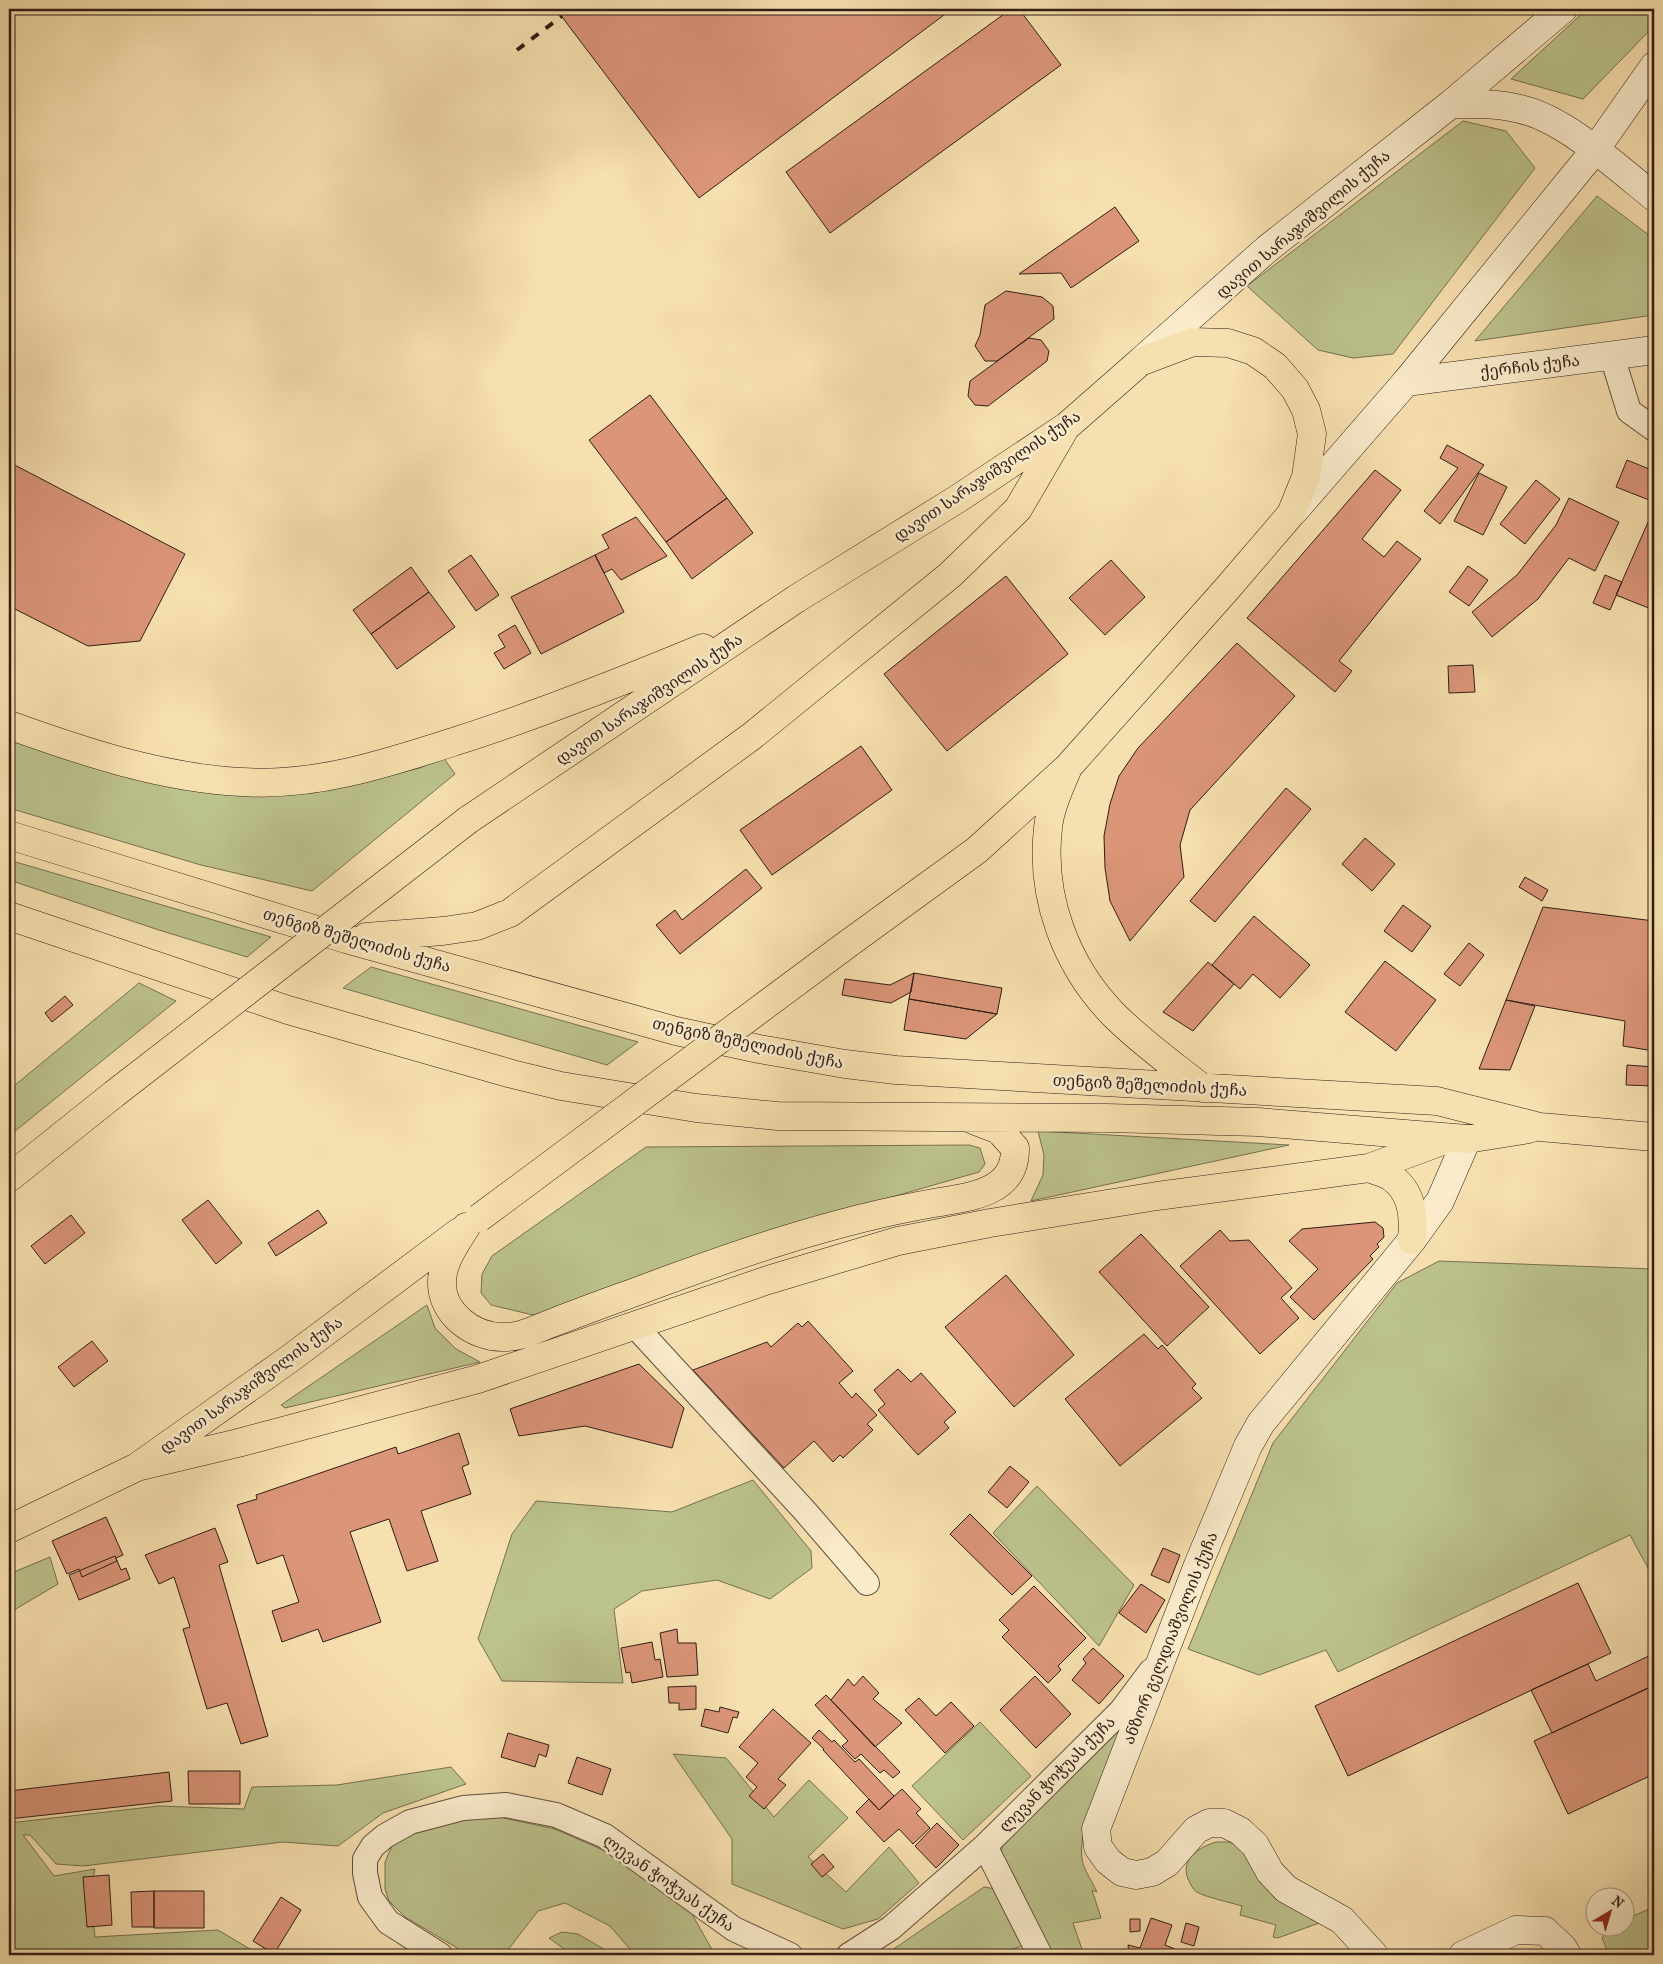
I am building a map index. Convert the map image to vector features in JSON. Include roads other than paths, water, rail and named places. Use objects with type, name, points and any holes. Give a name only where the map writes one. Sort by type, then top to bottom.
[{"type":"main road","name":"დავით სარაჯიშვილის ქუჩა","points":[[9,1178],[114,1094],[468,820],[796,599],[973,489],[1067,426],[1267,249],[1450,104],[1563,9]]},
{"type":"main road","points":[[1202,1088],[1114,1015],[1098,997],[1076,965],[1064,939],[1054,912],[1048,886],[1047,849],[1048,826],[1068,767],[1225,591],[1406,382],[1595,150],[1654,66]]},
{"type":"main road","points":[[1450,104],[1490,104],[1521,109],[1556,124],[1595,150],[1654,197]]},
{"type":"main road","points":[[1140,362],[1193,342],[1228,343],[1253,351],[1276,366],[1295,389],[1306,410],[1312,434],[1306,478],[1291,514]]},
{"type":"main road","name":"ქერჩის ქუჩა","points":[[1406,382],[1654,350]]},
{"type":"main road","points":[[346,939],[443,931],[476,926],[510,913],[752,736],[950,574],[1018,509],[1067,426]]},
{"type":"main road","points":[[9,725],[72,748],[171,774],[243,782],[304,780],[362,769],[490,730],[601,690],[760,624]]},
{"type":"main road","name":"დავით სარაჯიშვილის ქუჩა","points":[[9,1529],[137,1467],[288,1360],[849,943],[978,850],[1068,767]]},
{"type":"main road","name":"თენგიზ შეშელიძის ქუჩა","points":[[9,835],[346,939],[539,991],[676,1031],[759,1049],[896,1070],[1437,1101],[1540,1127],[1654,1137]]},
{"type":"main road","name":"თენგიზ შეშელიძის ქუჩა","points":[[9,916],[288,1010],[512,1074],[561,1086],[696,1108],[776,1116],[1258,1122],[1459,1139],[1540,1127]]},
{"type":"main road","points":[[472,1222],[451,1251],[443,1274],[442,1282],[449,1309],[460,1321],[474,1331],[490,1337],[520,1336],[631,1293],[764,1247],[860,1219],[978,1195],[1003,1181],[1015,1160],[1015,1148],[998,1130],[965,1117]]},
{"type":"main road","points":[[137,1467],[238,1443],[478,1379],[768,1280],[898,1241],[990,1223],[1157,1196],[1370,1168],[1459,1139]]},
{"type":"main road","name":"ანზორ გელდიაშვილის ქუჩა","points":[[1374,1955],[1342,1920],[1286,1890],[1270,1872],[1255,1845],[1240,1831],[1224,1823],[1209,1822],[1196,1830],[1167,1863],[1152,1872],[1136,1875],[1122,1872],[1108,1861],[1098,1847],[1096,1829],[1161,1658],[1248,1446],[1261,1423],[1412,1240],[1440,1201],[1459,1139]]},
{"type":"main road","points":[[1370,1168],[1390,1176],[1403,1188],[1410,1203],[1414,1220],[1412,1240]]},
{"type":"main road","points":[[1463,1955],[1516,1930],[1545,1931],[1563,1948],[1567,1955]]},
{"type":"street","points":[[1612,356],[1629,411],[1654,429]]},
{"type":"street","points":[[635,1326],[804,1510],[867,1583]]},
{"type":"street","name":"ლევან ჭოჭუას ქუჩა","points":[[849,1955],[891,1928],[986,1846],[1121,1711],[1161,1658]]},
{"type":"street","name":"ლევან ჭოჭუას ქუჩა","points":[[440,1955],[388,1922],[370,1897],[364,1873],[365,1859],[373,1846],[385,1836],[410,1822],[464,1808],[506,1805],[556,1815],[605,1836],[734,1929],[790,1955]]},
{"type":"street","points":[[986,1846],[1040,1955]]},
{"type":"railway","points":[[517,50],[562,16]]}]
